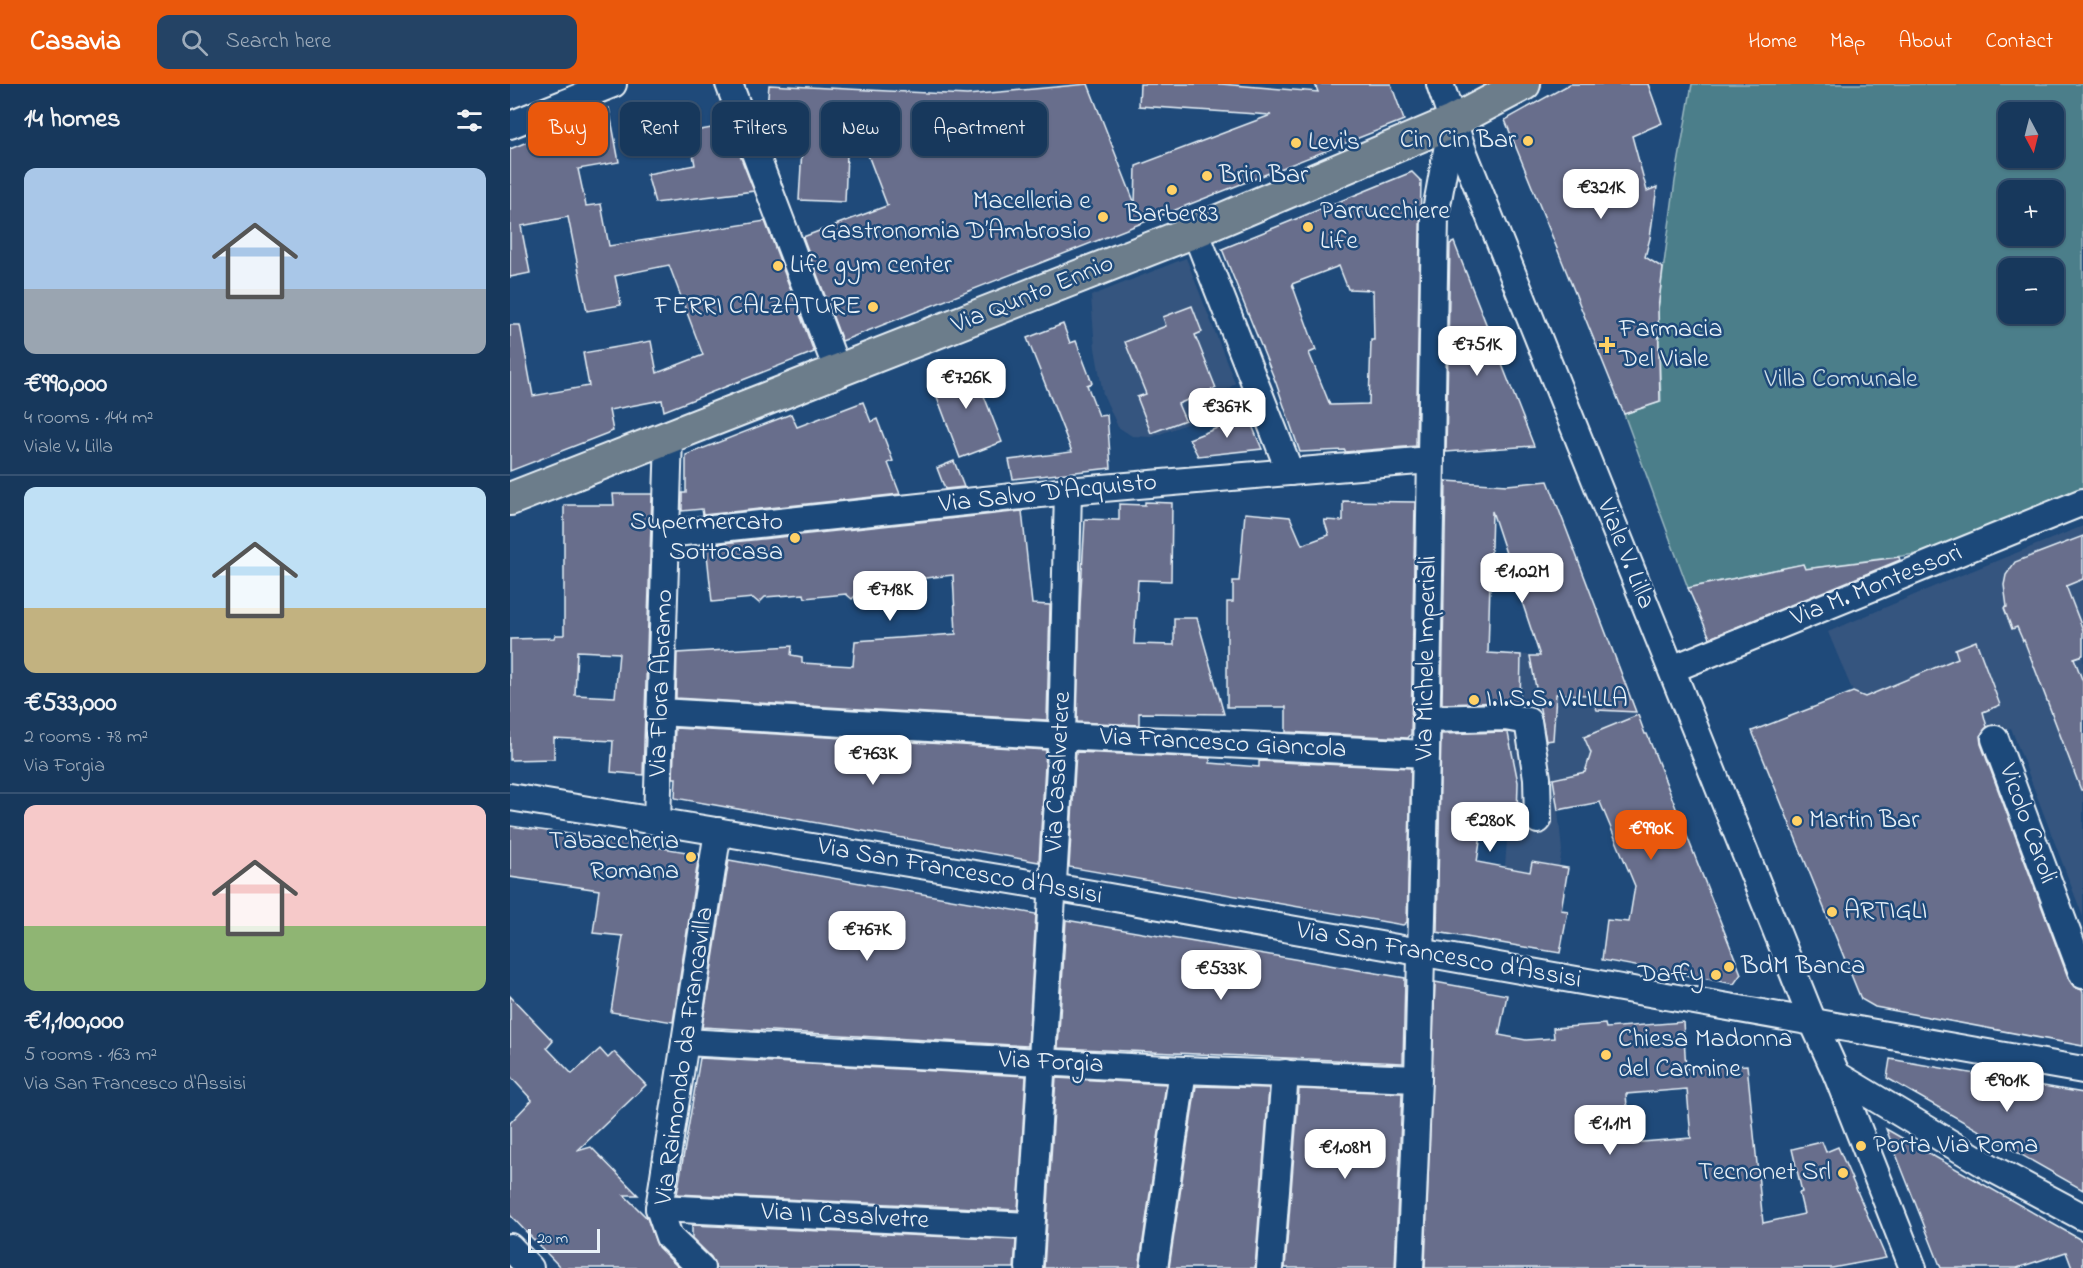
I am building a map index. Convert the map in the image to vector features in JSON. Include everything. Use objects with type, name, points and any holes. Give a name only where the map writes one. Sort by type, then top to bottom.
[{"type":"main road","name":"Via Qunto Ennio","points":[[510,499],[1195,231],[1452,122],[1524,84]]},
{"type":"street","points":[[510,125],[613,84]]},
{"type":"street","points":[[729,84],[838,372]]},
{"type":"street","name":"Viale V. Lilla","points":[[1440,84],[1452,122],[1913,1268]]},
{"type":"street","name":"Via Michele Imperiali","points":[[1410,1268],[1418,1079],[1426,754],[1435,216],[1452,122]]},
{"type":"street","points":[[1195,231],[1290,472]]},
{"type":"street","name":"Via Flora Abramo","points":[[657,821],[669,438]]},
{"type":"street","name":"Via Salvo D'Acquisto","points":[[666,534],[1068,491],[1430,460]]},
{"type":"street","name":"Via Casalvetere","points":[[1029,1268],[1062,736],[1068,491]]},
{"type":"street","name":"Via M. Montessori","points":[[1672,669],[2083,502]]},
{"type":"street","name":"Via Francesco Giancola","points":[[660,712],[1062,736],[1426,754]]},
{"type":"street","points":[[1426,719],[1505,717],[1528,721],[1537,778],[1538,820]]},
{"type":"street","name":"Vicolo Caroli","points":[[1995,740],[2083,975]]},
{"type":"street","name":"Via San Francesco d'Assisi","points":[[510,797],[1053,886],[2083,1070]]},
{"type":"street","name":"Via Raimondo da Francavilla","points":[[701,1268],[669,1237],[659,1208],[718,831]]},
{"type":"street","name":"Via Forgia","points":[[685,1042],[1183,1070],[1418,1079]]},
{"type":"street","points":[[1154,1268],[1183,1070]]},
{"type":"street","points":[[1270,1268],[1285,1073]]},
{"type":"street","points":[[1837,1075],[1993,1169],[2083,1217]]},
{"type":"street","name":"Via II Casalvetre","points":[[659,1208],[1031,1226]]},
{"type":"street","points":[[510,1247],[530,1268]]},
{"type":"shaded area","points":[[1186,258],[1235,383],[1189,423],[1152,437],[1132,436],[1118,427],[1103,394],[1095,348],[1091,296]]},
{"type":"shaded area","points":[[2083,526],[2083,917],[2011,728],[1895,773],[1868,701],[1862,695],[1853,692],[1828,632]]},
{"type":"shaded area","points":[[1442,651],[1617,659],[1645,734],[1653,748],[1607,757],[1613,800],[1558,810],[1562,851],[1559,867],[1533,862],[1530,872],[1505,867],[1513,758],[1504,709],[1441,708]]},
{"type":"green space","name":"Villa Comunale","points":[[1692,84],[2083,84],[2083,490],[1931,552],[1805,569],[1803,564],[1688,588],[1624,414],[1661,402],[1658,309],[1675,181]]},
{"type":"building","points":[[1088,84],[1135,204],[1136,166],[1271,115],[1139,106],[1140,84],[1221,84],[1318,92],[1315,84],[1391,84],[1404,120],[842,341],[803,237],[889,205],[887,205],[868,156],[900,156],[900,102],[821,102],[821,156],[847,156],[845,202],[799,200],[802,156],[809,156],[809,102],[767,102],[769,85],[967,95]]},
{"type":"building","points":[[1570,84],[1648,84],[1662,123],[1632,136],[1647,191],[1657,187],[1645,257],[1663,268],[1658,309],[1660,402],[1624,414],[1505,120]]},
{"type":"building","points":[[608,108],[619,162],[578,169],[586,206],[601,204],[609,246],[765,221],[814,352],[664,411],[662,400],[609,410],[613,431],[510,471],[510,325],[520,325],[533,396],[589,386],[583,353],[651,341],[657,373],[703,355],[669,265],[615,276],[621,305],[587,311],[568,217],[521,226],[530,273],[510,277],[510,149],[528,142],[528,156],[608,156]]},
{"type":"building","points":[[712,128],[712,156],[740,156],[754,191],[655,203],[647,174],[695,165],[693,156],[700,156],[700,130]]},
{"type":"building","points":[[1412,172],[1421,181],[1416,446],[1345,452],[1345,450],[1300,452],[1276,383],[1222,249]],"holes":[[[1339,266],[1348,289],[1373,290],[1374,340],[1371,340],[1369,404],[1330,405],[1309,353],[1316,350],[1292,284]]]},
{"type":"building","points":[[1454,242],[1534,446],[1446,452],[1450,244]]},
{"type":"building","points":[[1192,306],[1202,332],[1195,335],[1216,388],[1178,404],[1185,420],[1151,433],[1137,397],[1146,394],[1125,342],[1166,326],[1163,317]]},
{"type":"building","points":[[1063,324],[1070,343],[1076,341],[1092,383],[1087,385],[1099,416],[1107,415],[1111,468],[1013,479],[1009,460],[1072,452],[1027,338]]},
{"type":"building","points":[[970,360],[1002,442],[960,458],[937,397],[942,395],[935,374]]},
{"type":"building","points":[[863,402],[871,422],[877,419],[893,461],[888,463],[900,494],[703,515],[702,509],[682,511],[682,493],[686,493],[686,455],[791,414],[797,427]]},
{"type":"building","points":[[1248,416],[1262,449],[1198,456],[1189,439]]},
{"type":"building","points":[[954,461],[964,487],[945,489],[937,468]]},
{"type":"building","points":[[1446,481],[1507,485],[1548,481],[1636,712],[1597,710],[1591,695],[1556,694],[1553,740],[1546,741],[1530,656],[1540,656],[1492,511],[1488,653],[1521,655],[1520,704],[1505,702],[1442,704]]},
{"type":"building","points":[[613,494],[652,494],[643,775],[611,772],[613,741],[554,738],[554,759],[510,760],[510,639],[554,638],[555,635],[564,635],[564,505],[614,505]],"holes":[[[577,651],[619,653],[615,697],[575,695]]]},
{"type":"building","points":[[1343,501],[1415,502],[1411,734],[1408,738],[1286,732],[1286,707],[1227,707],[1227,602],[1233,602],[1233,581],[1239,581],[1245,513],[1290,517],[1302,545],[1329,535],[1324,520],[1343,521]]},
{"type":"building","points":[[1145,502],[1172,503],[1171,581],[1138,580],[1134,644],[1174,645],[1174,618],[1197,618],[1224,714],[1139,713],[1139,725],[1077,722],[1085,519],[1119,520],[1119,504],[1145,505]]},
{"type":"building","points":[[1022,511],[1032,604],[1050,605],[1047,720],[676,698],[677,653],[792,646],[791,655],[802,657],[802,663],[853,666],[855,641],[956,634],[953,575],[897,581],[898,588],[857,594],[852,599],[846,594],[805,598],[804,594],[765,597],[759,603],[753,598],[712,602],[706,545]]},
{"type":"building","points":[[2083,536],[2083,579],[2066,586],[2083,630],[2083,655],[2074,658],[2083,682],[2083,790],[2081,790],[2024,640],[2017,627],[2012,629],[2004,608],[2007,607],[2004,585],[2006,575],[2015,562]]},
{"type":"building","points":[[1899,557],[1900,560],[1710,638],[1688,588],[1803,564],[1805,569]]},
{"type":"building","points":[[1976,641],[2000,705],[1983,712],[1987,727],[1980,736],[1981,744],[2069,980],[2074,987],[2082,990],[2083,1046],[1875,1007],[1861,999],[1752,731],[1853,692],[1865,697],[1958,658],[1955,649]]},
{"type":"building","points":[[1638,715],[1741,974],[1734,984],[1602,960],[1607,920],[1629,922],[1635,886],[1600,802],[1558,810],[1553,779],[1585,772],[1591,753],[1584,737]]},
{"type":"building","points":[[675,728],[1046,750],[1039,862],[675,798],[676,778],[673,778]]},
{"type":"building","points":[[1508,733],[1518,782],[1517,817],[1484,815],[1477,862],[1530,872],[1532,862],[1568,868],[1561,910],[1568,911],[1560,953],[1437,932],[1441,734]]},
{"type":"building","points":[[1076,752],[1210,758],[1210,763],[1259,767],[1259,761],[1411,768],[1407,922],[1403,925],[1069,867]]},
{"type":"building","points":[[510,826],[699,854],[673,1022],[611,1012],[623,936],[593,933],[599,890],[510,877]]},
{"type":"building","points":[[729,860],[1036,914],[1028,1046],[702,1027]]},
{"type":"building","points":[[1066,920],[1405,978],[1403,1063],[1058,1048]]},
{"type":"building","points":[[1435,982],[1507,995],[1499,1035],[1526,1040],[1554,1038],[1553,1028],[1605,1024],[1606,1028],[1683,1022],[1686,1069],[1747,1065],[1763,1223],[1804,1214],[1799,1193],[1802,1192],[1792,1149],[1822,1142],[1826,1152],[1838,1147],[1886,1258],[1832,1268],[1425,1268]],"holes":[[[1687,1089],[1691,1138],[1630,1143],[1626,1094]]]},
{"type":"building","points":[[510,996],[553,1041],[547,1048],[572,1074],[600,1049],[608,1058],[614,1052],[646,1085],[577,1151],[591,1147],[638,1195],[624,1195],[647,1218],[658,1247],[679,1268],[561,1268],[510,1215],[510,1123],[532,1100],[510,1076]]},
{"type":"building","points":[[700,1058],[1026,1076],[1018,1210],[677,1194]]},
{"type":"building","points":[[1890,1059],[2083,1093],[2083,1190],[1887,1078]]},
{"type":"building","points":[[1056,1078],[1166,1084],[1139,1268],[1044,1268]]},
{"type":"building","points":[[1196,1086],[1269,1088],[1255,1268],[1169,1268]]},
{"type":"building","points":[[1299,1089],[1402,1093],[1395,1268],[1285,1268]]},
{"type":"building","points":[[1886,1129],[2083,1241],[2083,1268],[2072,1268],[2066,1252],[2017,1268],[1941,1268]]},
{"type":"building","points":[[692,1225],[1016,1240],[1014,1268],[716,1268],[711,1257],[692,1238]]},
{"type":"place","name":"Cin Cin Bar","points":[[1528,141]]},
{"type":"place","name":"Levi's","points":[[1296,143]]},
{"type":"place","name":"Brin Bar","points":[[1207,176]]},
{"type":"place","name":"Barber83","points":[[1172,190]]},
{"type":"place","name":"Macelleria e Gastronomia D’Ambrosio","points":[[1103,217]]},
{"type":"place","name":"Parrucchiere Life","points":[[1308,227]]},
{"type":"place","name":"Life gym center","points":[[778,266]]},
{"type":"place","name":"FERRI CALZATURE","points":[[873,307]]},
{"type":"place","name":"Farmacia Del Viale","points":[[1607,345]]},
{"type":"place","name":"Supermercato Sottocasa","points":[[795,538]]},
{"type":"place","name":"I.I.S.S. V.LILLA","points":[[1474,700]]},
{"type":"place","name":"Martin Bar","points":[[1797,821]]},
{"type":"place","name":"Tabaccheria Romana","points":[[691,857]]},
{"type":"place","name":"ARTIGLI","points":[[1832,912]]},
{"type":"place","name":"BdM Banca","points":[[1729,967]]},
{"type":"place","name":"Daffy","points":[[1716,975]]},
{"type":"place","name":"Chiesa Madonna del Carmine","points":[[1606,1055]]},
{"type":"place","name":"Porta Via Roma","points":[[1861,1146]]},
{"type":"place","name":"Tecnonet Srl","points":[[1843,1173]]}]
